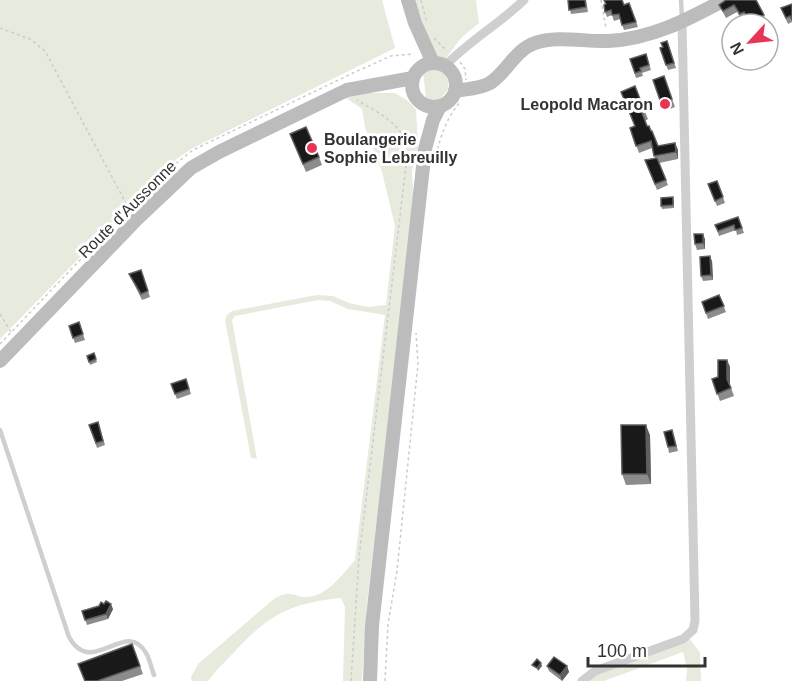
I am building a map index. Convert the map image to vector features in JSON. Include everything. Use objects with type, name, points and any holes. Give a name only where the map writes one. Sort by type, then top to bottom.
[{"type":"main road","points":[[408,0],[421,24],[451,66],[472,81],[499,75]]},
{"type":"main road","points":[[370,681],[372,626],[425,149],[433,120],[440,106],[452,98],[483,86],[535,43],[548,40],[608,41],[649,34],[682,22],[724,0]]},
{"type":"main road","points":[[421,24],[416,74],[412,89],[418,99],[425,149]]},
{"type":"main road","points":[[416,74],[451,66]]},
{"type":"main road","points":[[451,66],[459,95]]},
{"type":"main road","name":"Route d'Aussonne","points":[[0,361],[16,337],[133,214],[192,168],[219,152],[347,90],[416,74]]},
{"type":"main road","name":"Route d'Aussonne","points":[[367,85],[418,99]]},
{"type":"main road","points":[[418,99],[430,106],[440,106]]},
{"type":"street","points":[[451,66],[474,38],[514,5],[524,0]]},
{"type":"street","points":[[582,681],[595,671],[673,644],[688,636],[693,630],[695,606],[682,22]]},
{"type":"lane","points":[[681,0],[682,22]]},
{"type":"lane","points":[[0,430],[69,637],[74,645],[90,654],[128,640],[138,643],[146,653],[154,675]]},
{"type":"path","points":[[421,0],[421,24]]},
{"type":"path","points":[[601,0],[608,41]]},
{"type":"path","points":[[0,28],[30,39],[45,51],[133,214],[16,337],[0,344]]},
{"type":"path","points":[[431,34],[451,66]]},
{"type":"path","points":[[353,73],[391,56],[414,54]]},
{"type":"path","points":[[347,90],[350,95],[400,130],[406,144],[406,166],[359,558],[351,681]]},
{"type":"path","points":[[434,163],[445,124],[459,95]]},
{"type":"path","points":[[0,314],[16,337]]},
{"type":"path","points":[[385,681],[387,624],[397,571],[418,364],[416,327]]},
{"type":"shaded area","points":[[0,0],[382,0],[395,48],[191,149],[160,171],[126,210],[0,339]]},
{"type":"shaded area","points":[[415,0],[476,0],[479,23],[461,38],[446,58],[440,59],[434,54],[426,40]]},
{"type":"shaded area","points":[[435,68],[444,73],[448,89],[441,98],[434,101],[426,99],[423,71]]},
{"type":"shaded area","points":[[361,93],[395,93],[408,101],[416,110],[418,148],[412,171],[414,204],[367,603],[362,681],[343,681],[345,607],[341,598],[308,603],[282,612],[248,638],[208,681],[192,681],[191,677],[198,664],[275,598],[285,594],[307,597],[321,593],[328,589],[355,560],[385,315],[348,309],[330,301],[318,300],[235,316],[232,320],[257,459],[251,458],[225,320],[232,311],[317,295],[333,296],[349,303],[368,307],[386,305],[395,226],[382,172],[365,127],[362,109],[343,96]]},
{"type":"shaded area","points":[[690,639],[700,653],[701,681],[686,681],[687,668],[683,652],[604,681],[585,681],[593,675]]},
{"type":"building","points":[[568,0],[585,0],[586,7],[569,10]]},
{"type":"building","points":[[604,0],[622,0],[624,5],[629,3],[636,22],[622,25],[619,14],[612,15],[611,10],[605,12]]},
{"type":"building","points":[[726,0],[756,0],[762,12],[739,12],[734,5],[723,11],[719,5]]},
{"type":"building","points":[[792,4],[792,20],[790,16],[786,18],[781,8]]},
{"type":"building","points":[[667,41],[674,63],[666,65],[660,48],[663,47],[661,43]]},
{"type":"building","points":[[646,54],[649,65],[640,68],[641,71],[635,73],[630,59]]},
{"type":"building","points":[[664,76],[672,99],[661,103],[653,80]]},
{"type":"building","points":[[635,86],[645,112],[642,113],[658,146],[675,143],[676,152],[654,156],[651,141],[636,146],[630,128],[635,126],[621,92]]},
{"type":"building","points":[[306,127],[319,157],[303,164],[290,134]]},
{"type":"building","points":[[657,158],[666,180],[655,184],[645,160]]},
{"type":"building","points":[[717,181],[723,197],[715,201],[708,184]]},
{"type":"building","points":[[673,197],[673,205],[661,206],[661,198]]},
{"type":"building","points":[[738,217],[742,228],[735,230],[734,225],[718,231],[715,225]]},
{"type":"building","points":[[694,234],[703,234],[703,243],[695,244]]},
{"type":"building","points":[[710,256],[711,275],[701,276],[700,257]]},
{"type":"building","points":[[141,270],[148,291],[141,294],[129,274]]},
{"type":"building","points":[[719,295],[724,306],[706,313],[702,302]]},
{"type":"building","points":[[79,322],[83,334],[73,338],[69,326]]},
{"type":"building","points":[[94,353],[96,359],[89,362],[87,356]]},
{"type":"building","points":[[718,360],[727,360],[727,379],[731,388],[717,394],[712,379],[718,377]]},
{"type":"building","points":[[186,379],[189,389],[175,394],[171,384]]},
{"type":"building","points":[[98,422],[103,441],[96,443],[89,425]]},
{"type":"building","points":[[621,425],[646,425],[647,474],[622,474]]},
{"type":"building","points":[[672,430],[676,446],[668,447],[664,432]]},
{"type":"building","points":[[106,601],[111,604],[106,614],[85,620],[82,611],[99,606],[101,602],[104,604]]},
{"type":"building","points":[[132,644],[140,666],[97,681],[85,681],[78,664]]},
{"type":"building","points":[[554,657],[567,666],[560,675],[547,666]]},
{"type":"building","points":[[537,659],[541,663],[537,668],[532,665]]},
{"type":"place","name":"Leopold Macaron","points":[[665,104]]},
{"type":"place","name":"Boulangerie Sophie Lebreuilly","points":[[312,148]]}]
